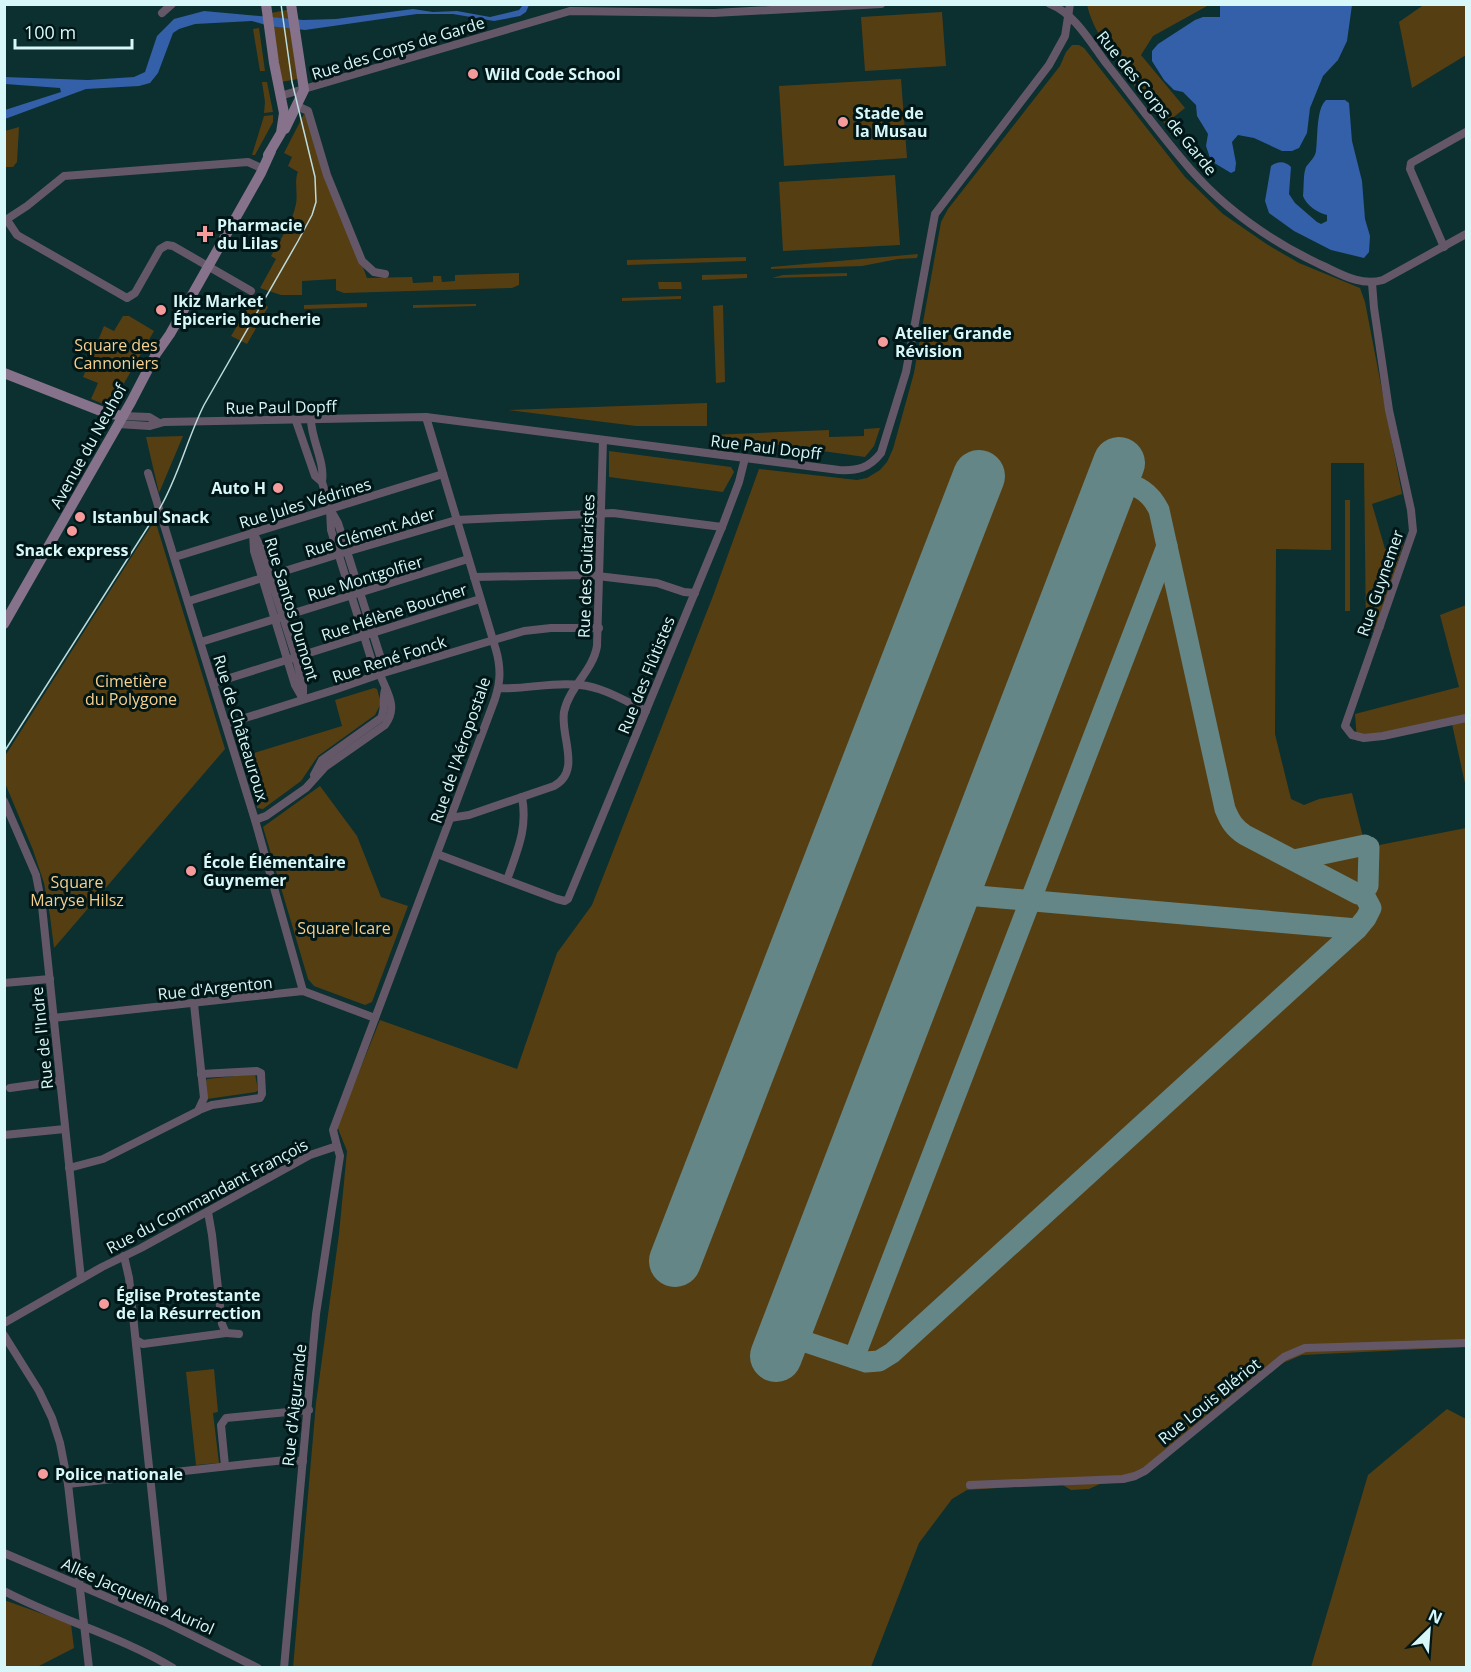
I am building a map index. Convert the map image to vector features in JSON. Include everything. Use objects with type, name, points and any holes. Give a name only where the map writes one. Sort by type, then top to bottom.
[{"type":"street","points":[[162,13],[172,4]]},
{"type":"street","name":"Avenue du Neuhof","points":[[252,190],[280,133],[284,113],[266,4]]},
{"type":"street","points":[[291,4],[304,90]]},
{"type":"street","name":"Rue des Corps de Garde","points":[[280,96],[570,11],[714,13],[881,4]]},
{"type":"street","name":"Rue des Corps de Garde","points":[[1050,4],[1060,9],[1086,37],[1191,171],[1228,206],[1274,240],[1342,275],[1372,283]]},
{"type":"street","name":"Rue Paul Dopff","points":[[121,420],[150,426],[159,423],[426,417],[855,471],[874,462],[881,453],[906,372],[935,214],[1050,65],[1065,36],[1070,4]]},
{"type":"street","name":"Avenue du Neuhof","points":[[280,133],[285,128],[304,90]]},
{"type":"street","points":[[297,106],[308,111],[327,175],[362,261],[374,272],[385,274]]},
{"type":"street","points":[[1444,247],[1410,169],[1411,163],[1467,132]]},
{"type":"street","name":"Avenue du Neuhof","points":[[4,624],[121,420],[156,354],[171,334],[268,161],[271,151]]},
{"type":"street","points":[[251,291],[174,246],[167,245],[160,249],[135,293],[127,298],[17,235],[6,220],[64,176],[248,162],[261,168]]},
{"type":"street","points":[[1372,283],[1383,280],[1467,234]]},
{"type":"street","name":"Rue Guynemer","points":[[1372,283],[1383,376],[1411,510],[1413,531],[1345,723],[1346,730],[1358,738],[1383,736],[1467,718]]},
{"type":"street","points":[[4,373],[121,420]]},
{"type":"street","points":[[4,380],[121,420]]},
{"type":"street","name":"Rue de l'Aéropostale","points":[[375,1018],[499,688],[500,668],[493,641],[426,417]]},
{"type":"street","points":[[296,421],[315,476],[322,482]]},
{"type":"street","points":[[255,820],[266,816],[306,788],[322,760],[381,718],[384,709],[385,690],[380,674],[382,662],[368,635],[343,553],[338,523],[330,508],[322,482],[323,473],[310,421]]},
{"type":"street","name":"Rue des Guitaristes","points":[[450,818],[468,815],[554,786],[561,782],[567,774],[569,761],[564,717],[567,703],[576,684],[595,657],[599,628],[603,440]]},
{"type":"street","name":"Rue des Flûtistes","points":[[507,880],[557,899],[567,900],[573,891],[722,527],[739,482],[745,458]]},
{"type":"street","name":"Rue de Châteauroux","points":[[148,473],[255,820],[303,991]]},
{"type":"street","name":"Rue Jules Védrines","points":[[175,557],[443,474]]},
{"type":"street","name":"Rue Clément Ader","points":[[189,601],[456,520],[601,513],[638,515],[722,527]]},
{"type":"street","name":"Rue Santos Dumont","points":[[253,532],[255,551],[267,577],[292,659],[295,685],[303,699]]},
{"type":"street","name":"Rue Montgolfier","points":[[201,642],[468,559]]},
{"type":"street","points":[[474,577],[600,576],[657,583],[684,592],[695,593]]},
{"type":"street","name":"Rue Hélène Boucher","points":[[214,683],[480,598]]},
{"type":"street","name":"Rue René Fonck","points":[[226,724],[380,674],[530,630],[599,628]]},
{"type":"street","points":[[499,688],[576,684],[594,688],[646,711]]},
{"type":"street","points":[[437,854],[507,880],[524,828],[522,797]]},
{"type":"street","name":"Rue de l'Indre","points":[[4,801],[36,875],[43,909],[81,1279]]},
{"type":"street","points":[[4,983],[50,979]]},
{"type":"street","name":"Rue d'Argenton","points":[[53,1018],[303,991],[375,1018]]},
{"type":"street","points":[[194,1004],[204,1098],[198,1111]]},
{"type":"street","points":[[338,1146],[333,1130],[375,1018]]},
{"type":"street","points":[[69,1168],[103,1159],[212,1105],[260,1098],[262,1094],[261,1073],[258,1071],[201,1074]]},
{"type":"street","points":[[10,1088],[60,1081]]},
{"type":"street","points":[[4,1135],[65,1129]]},
{"type":"street","name":"Rue du Commandant François","points":[[4,1323],[310,1155],[338,1146]]},
{"type":"street","name":"Rue d'Aigurande","points":[[284,1668],[316,1314],[340,1156],[338,1146]]},
{"type":"street","points":[[208,1212],[222,1324],[226,1334]]},
{"type":"street","points":[[124,1256],[129,1278],[163,1599]]},
{"type":"street","points":[[136,1340],[143,1344],[239,1334]]},
{"type":"street","points":[[4,1335],[39,1391],[52,1418],[60,1443],[68,1484],[89,1668]]},
{"type":"street","name":"Rue Louis Blériot","points":[[970,1485],[1123,1479],[1135,1476],[1284,1357],[1305,1348],[1467,1343]]},
{"type":"street","points":[[225,1466],[221,1425],[226,1418],[309,1410]]},
{"type":"street","points":[[68,1484],[286,1460],[303,1461]]},
{"type":"street","name":"Allée Jacqueline Auriol","points":[[4,1553],[219,1647],[258,1668]]},
{"type":"street","points":[[4,1591],[40,1609],[135,1647],[172,1667]]},
{"type":"green space","points":[[1425,4],[1466,5],[1466,55],[1412,88],[1399,22]]},
{"type":"green space","points":[[1087,5],[1209,5],[1153,36],[1141,55],[1185,108],[1165,124],[1109,51],[1099,35]]},
{"type":"green space","points":[[287,10],[298,79],[281,82],[271,13]]},
{"type":"green space","points":[[942,12],[946,66],[865,71],[861,17]]},
{"type":"green space","points":[[259,28],[265,71],[260,71],[253,29]]},
{"type":"green space","points":[[1072,45],[1084,48],[1185,177],[1223,214],[1299,263],[1360,288],[1365,302],[1402,494],[1372,504],[1385,549],[1404,542],[1386,601],[1384,629],[1366,632],[1364,463],[1331,463],[1331,550],[1276,549],[1275,734],[1291,799],[1304,805],[1319,799],[1352,793],[1365,845],[1369,847],[1466,828],[1466,1347],[1302,1355],[1283,1363],[1136,1480],[1100,1484],[1089,1489],[1071,1490],[1061,1484],[967,1490],[952,1499],[919,1543],[871,1667],[293,1668],[316,1403],[339,1234],[347,1151],[337,1126],[380,1020],[517,1069],[557,953],[592,905],[713,596],[759,469],[857,480],[867,478],[880,470],[887,462],[893,449],[914,373],[941,222],[948,209],[1060,66]]},
{"type":"green space","name":"Stade de la Musau","points":[[901,79],[907,158],[784,166],[779,86]]},
{"type":"green space","points":[[262,82],[267,82],[273,112],[264,113]]},
{"type":"green space","points":[[304,114],[367,278],[412,277],[413,283],[433,282],[433,276],[441,276],[442,282],[455,281],[455,275],[519,273],[519,285],[512,288],[344,293],[336,290],[336,279],[302,281],[302,295],[281,295],[260,288],[276,259],[271,256],[289,225],[296,204],[298,172],[288,166],[292,157],[284,153]]},
{"type":"green space","points":[[273,115],[273,122],[255,155],[252,155],[264,116]]},
{"type":"green space","points":[[19,127],[17,162],[13,167],[5,167],[5,131]]},
{"type":"green space","points":[[895,175],[900,245],[783,251],[779,182]]},
{"type":"green space","points":[[918,254],[917,258],[862,266],[771,269],[771,267]]},
{"type":"green space","points":[[746,257],[746,261],[627,265],[627,260]]},
{"type":"green space","points":[[847,273],[847,276],[772,278],[783,275]]},
{"type":"green space","points":[[747,274],[747,278],[702,280],[702,275]]},
{"type":"green space","points":[[658,282],[681,282],[682,289],[659,289]]},
{"type":"green space","points":[[681,296],[681,299],[622,301],[622,298]]},
{"type":"green space","points":[[253,299],[268,307],[247,344],[231,336]]},
{"type":"green space","points":[[367,303],[367,307],[304,309],[304,305]]},
{"type":"green space","points":[[476,304],[476,306],[413,308],[413,305]]},
{"type":"green space","points":[[723,305],[725,382],[716,383],[713,306]]},
{"type":"green space","name":"Square des Cannoniers","points":[[123,316],[129,316],[154,331],[119,392],[106,405],[91,399],[98,383],[83,377],[104,326],[114,331]]},
{"type":"green space","points":[[707,403],[707,426],[636,426],[507,410]]},
{"type":"green space","points":[[880,428],[874,446],[865,457],[710,435],[829,430],[829,437],[864,436],[864,429]]},
{"type":"green space","points":[[183,436],[159,493],[146,437]]},
{"type":"green space","points":[[609,451],[731,467],[734,472],[723,492],[609,477]]},
{"type":"green space","points":[[1345,500],[1350,500],[1350,611],[1345,611]]},
{"type":"green space","name":"Cimetière du Polygone","points":[[155,520],[225,749],[54,948],[44,883],[5,783],[5,756]]},
{"type":"green space","points":[[1466,605],[1466,788],[1452,724],[1419,732],[1357,741],[1355,714],[1459,687],[1440,615]]},
{"type":"green space","points":[[377,689],[381,703],[375,715],[318,756],[301,781],[263,809],[257,808],[254,788],[241,757],[342,726],[335,700]]},
{"type":"green space","name":"Square Icare","points":[[320,786],[357,836],[381,897],[408,906],[372,1002],[365,1005],[314,986],[308,979],[263,827]]},
{"type":"green space","points":[[255,1074],[258,1090],[256,1092],[207,1099],[207,1079]]},
{"type":"green space","points":[[214,1369],[218,1412],[213,1413],[219,1463],[196,1465],[186,1372]]},
{"type":"green space","points":[[1447,1409],[1466,1419],[1466,1667],[1311,1667],[1368,1475]]},
{"type":"green space","points":[[4,1600],[71,1624],[74,1648],[37,1667],[5,1667]]},
{"type":"water","points":[[1220,4],[1352,5],[1347,41],[1338,60],[1323,76],[1310,108],[1307,133],[1299,148],[1282,151],[1254,138],[1238,135],[1232,142],[1236,163],[1235,171],[1231,173],[1211,161],[1206,146],[1208,134],[1197,116],[1196,105],[1183,92],[1174,90],[1164,80],[1152,61],[1152,51],[1158,44],[1195,20],[1203,17],[1220,17]]},
{"type":"water","points":[[523,5],[529,5],[526,12],[520,16],[494,21],[453,14],[417,14],[305,30],[269,26],[252,21],[195,24],[173,33],[158,73],[150,83],[139,86],[86,89],[5,119],[5,110],[61,92],[60,88],[5,84],[4,77],[88,80],[134,77],[145,72],[157,36],[174,19],[204,11],[303,20],[336,19],[413,9],[433,12],[457,11],[490,17],[519,10]]},
{"type":"water","points":[[1326,100],[1345,100],[1349,103],[1352,141],[1362,181],[1365,219],[1370,236],[1369,252],[1364,258],[1331,250],[1294,231],[1269,213],[1265,201],[1271,166],[1284,163],[1291,167],[1289,194],[1295,203],[1317,222],[1321,224],[1327,221],[1327,215],[1313,208],[1303,196],[1305,170],[1315,153],[1320,110]]},
{"type":"taxiway","points":[[1113,478],[1145,492],[1159,510],[1225,809],[1233,824],[1245,835],[1358,894],[1363,893],[1368,886],[1369,847]]},
{"type":"taxiway","points":[[854,1358],[1167,546]]},
{"type":"taxiway","points":[[1294,860],[1365,845]]},
{"type":"taxiway","points":[[785,1335],[866,1362],[879,1361],[892,1353],[1357,929],[1371,908],[1363,893]]},
{"type":"taxiway","points":[[954,894],[1357,929]]},
{"type":"runway","points":[[776,1356],[1119,463]]},
{"type":"runway","points":[[675,1261],[979,476]]},
{"type":"tram line","points":[[4,752],[160,508],[204,405],[312,215],[316,202],[315,177],[292,82],[281,4]]},
{"type":"place","name":"Wild Code School","points":[[473,74]]},
{"type":"place","name":"Stade de la Musau","points":[[843,122]]},
{"type":"place","name":"Pharmacie du Lilas","points":[[205,234]]},
{"type":"place","name":"Ikiz Market Épicerie boucherie","points":[[161,310]]},
{"type":"place","name":"Atelier Grande Révision","points":[[883,342]]},
{"type":"place","name":"Auto H","points":[[278,488]]},
{"type":"place","name":"Istanbul Snack","points":[[80,517]]},
{"type":"place","name":"Snack express","points":[[72,531]]},
{"type":"place","name":"École Élémentaire Guynemer","points":[[191,871]]},
{"type":"place","name":"Église Protestante de la Résurrection","points":[[104,1304]]},
{"type":"place","name":"Police nationale","points":[[43,1474]]},
{"type":"park label","name":"Square Maryse Hilsz","points":[[77,891]]}]
